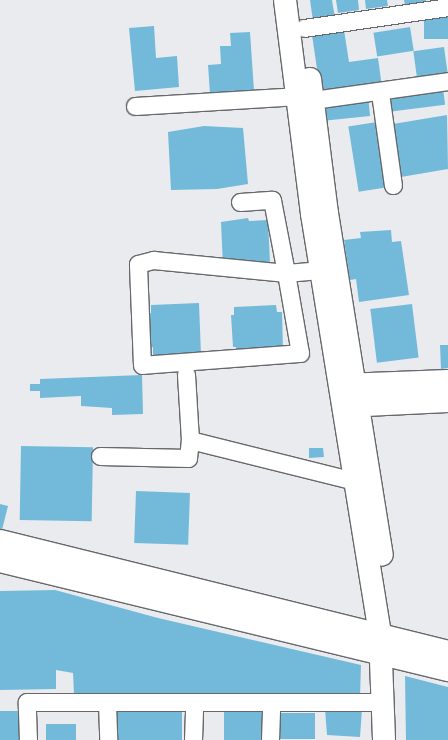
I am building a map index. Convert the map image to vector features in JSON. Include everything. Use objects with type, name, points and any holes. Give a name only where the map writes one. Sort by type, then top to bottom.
[{"type":"street","points":[[286,0],[327,213],[350,395],[388,646],[400,740]]},
{"type":"street","points":[[300,0],[304,28],[312,214],[322,270],[350,395],[355,481],[388,646],[384,702],[384,740]]},
{"type":"street","points":[[304,28],[394,6],[448,7]]},
{"type":"street","points":[[135,106],[380,93],[448,82]]},
{"type":"street","points":[[380,93],[393,185]]},
{"type":"street","points":[[240,202],[272,200],[286,273],[300,353],[142,365],[138,264],[153,260],[286,273],[322,270]]},
{"type":"street","points":[[100,456],[188,458],[190,440],[186,374]]},
{"type":"street","points":[[350,395],[448,381]]},
{"type":"street","points":[[350,395],[448,401]]},
{"type":"street","points":[[190,440],[355,481]]},
{"type":"street","points":[[0,541],[388,646],[448,670]]},
{"type":"street","points":[[0,561],[388,646],[448,652]]},
{"type":"street","points":[[28,740],[27,702],[271,704],[384,702]]},
{"type":"street","points":[[107,703],[108,740]]},
{"type":"street","points":[[193,740],[194,704]]},
{"type":"street","points":[[270,740],[271,704]]},
{"type":"building","points":[[310,0],[332,0],[335,18],[313,21]]},
{"type":"building","points":[[336,0],[358,0],[359,10],[338,13]]},
{"type":"building","points":[[365,0],[387,0],[388,6],[366,9]]},
{"type":"building","points":[[404,0],[426,0],[426,2],[405,5]]},
{"type":"building","points":[[424,12],[448,12],[448,39],[424,39]]},
{"type":"building","points":[[154,26],[156,58],[177,56],[179,87],[135,91],[129,28]]},
{"type":"building","points":[[410,27],[414,51],[377,56],[373,33]]},
{"type":"building","points":[[344,30],[349,62],[378,58],[382,87],[321,96],[312,35]]},
{"type":"building","points":[[250,32],[254,91],[210,94],[208,65],[221,64],[220,46],[231,46],[230,33]]},
{"type":"building","points":[[444,47],[448,74],[417,78],[413,51]]},
{"type":"building","points":[[443,88],[445,105],[386,112],[383,95]]},
{"type":"building","points":[[368,96],[370,116],[321,121],[319,101]]},
{"type":"building","points":[[447,115],[448,169],[395,178],[387,125]]},
{"type":"building","points":[[377,122],[387,187],[359,192],[348,127]]},
{"type":"building","points":[[204,126],[243,128],[248,184],[217,189],[171,190],[168,132]]},
{"type":"building","points":[[248,218],[249,221],[268,220],[270,263],[223,266],[221,222]]},
{"type":"building","points":[[391,230],[392,242],[401,241],[409,295],[359,302],[356,279],[350,280],[344,240],[361,238],[360,232]]},
{"type":"building","points":[[199,303],[201,355],[153,357],[153,347],[149,348],[147,314],[151,313],[151,305]]},
{"type":"building","points":[[412,304],[419,358],[377,363],[370,309]]},
{"type":"building","points":[[276,305],[277,312],[282,312],[283,351],[237,355],[236,347],[233,347],[231,315],[234,315],[234,307]]},
{"type":"building","points":[[440,345],[448,345],[448,368],[441,369]]},
{"type":"building","points":[[142,375],[143,414],[112,415],[112,408],[81,406],[81,396],[40,398],[40,391],[30,391],[30,384],[40,384],[40,379]]},
{"type":"building","points":[[21,446],[93,447],[92,521],[20,520]]},
{"type":"building","points":[[309,448],[323,448],[324,457],[309,458]]},
{"type":"building","points":[[136,491],[190,493],[188,545],[134,543]]},
{"type":"building","points":[[0,504],[8,506],[1,534],[0,534]]},
{"type":"building","points":[[55,590],[158,618],[361,665],[360,697],[74,694],[73,673],[56,670],[56,689],[0,690],[0,591]]},
{"type":"building","points":[[405,676],[448,687],[448,740],[406,740]]},
{"type":"building","points":[[325,709],[362,709],[360,737],[327,735]]},
{"type":"building","points":[[0,711],[22,711],[22,740],[0,740]]},
{"type":"building","points":[[115,711],[182,711],[182,740],[115,740]]},
{"type":"building","points":[[224,711],[263,711],[263,740],[224,740]]},
{"type":"building","points":[[278,713],[315,713],[315,739],[278,739]]},
{"type":"building","points":[[46,724],[76,724],[76,740],[46,740]]}]
